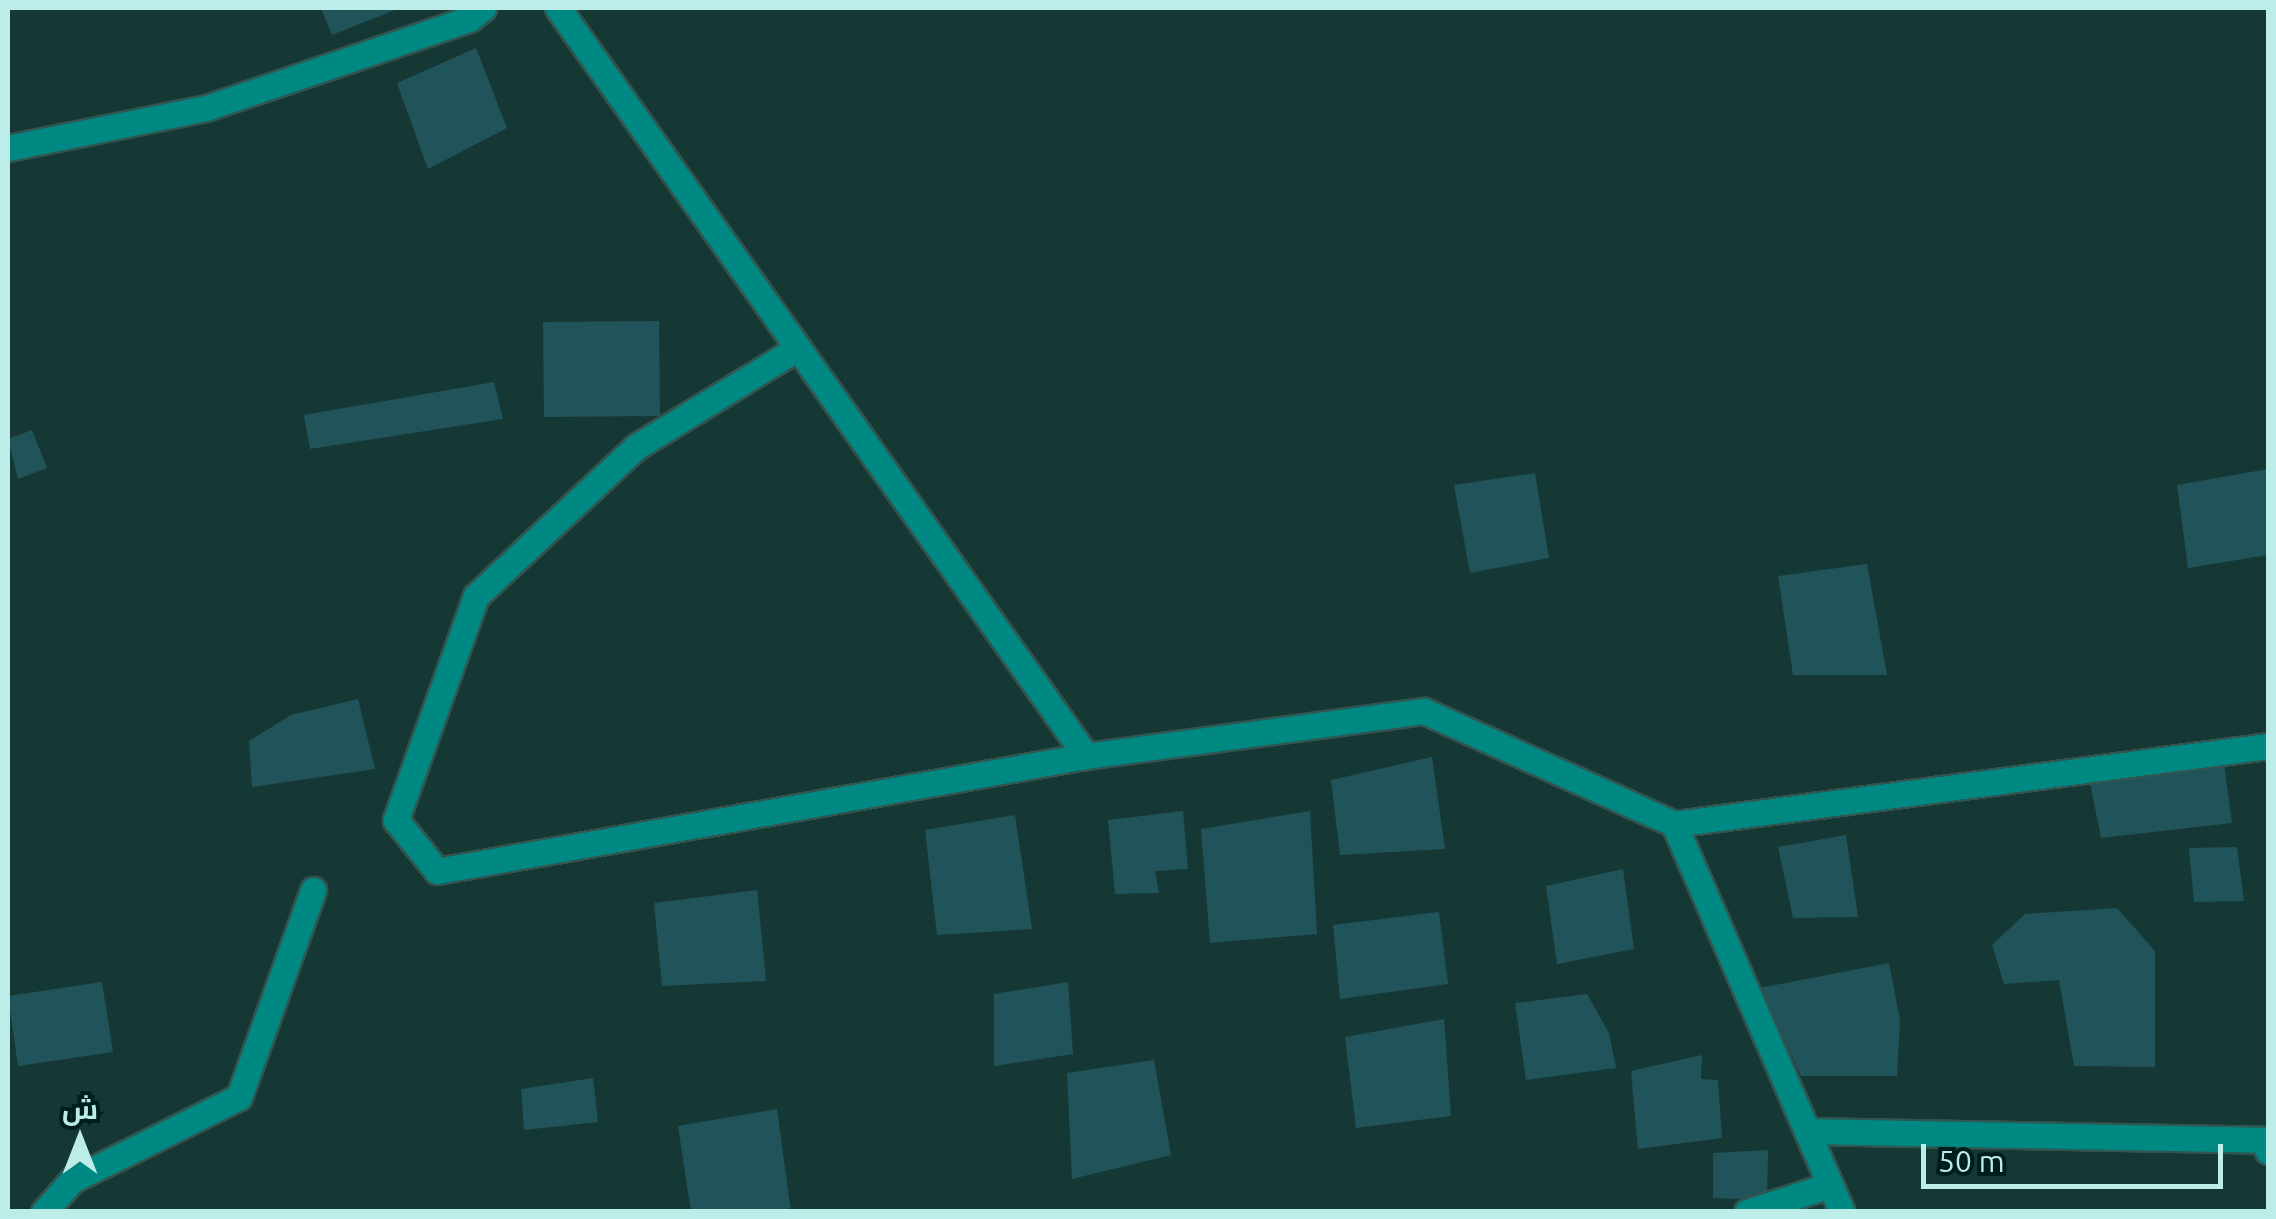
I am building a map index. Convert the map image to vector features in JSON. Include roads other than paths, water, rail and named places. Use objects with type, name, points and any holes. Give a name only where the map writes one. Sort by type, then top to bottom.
[{"type":"street","points":[[8,148],[206,108],[469,19],[483,8]]},
{"type":"street","points":[[558,8],[1086,756]]},
{"type":"street","points":[[798,348],[636,447],[476,596],[396,820],[438,871],[1086,756],[1424,711],[1674,824],[2268,746]]},
{"type":"street","points":[[1674,824],[1842,1212]]},
{"type":"street","points":[[44,1212],[72,1180],[239,1098],[313,890]]},
{"type":"street","points":[[1806,1131],[2267,1140]]},
{"type":"street","points":[[1747,1212],[1830,1185]]}]
